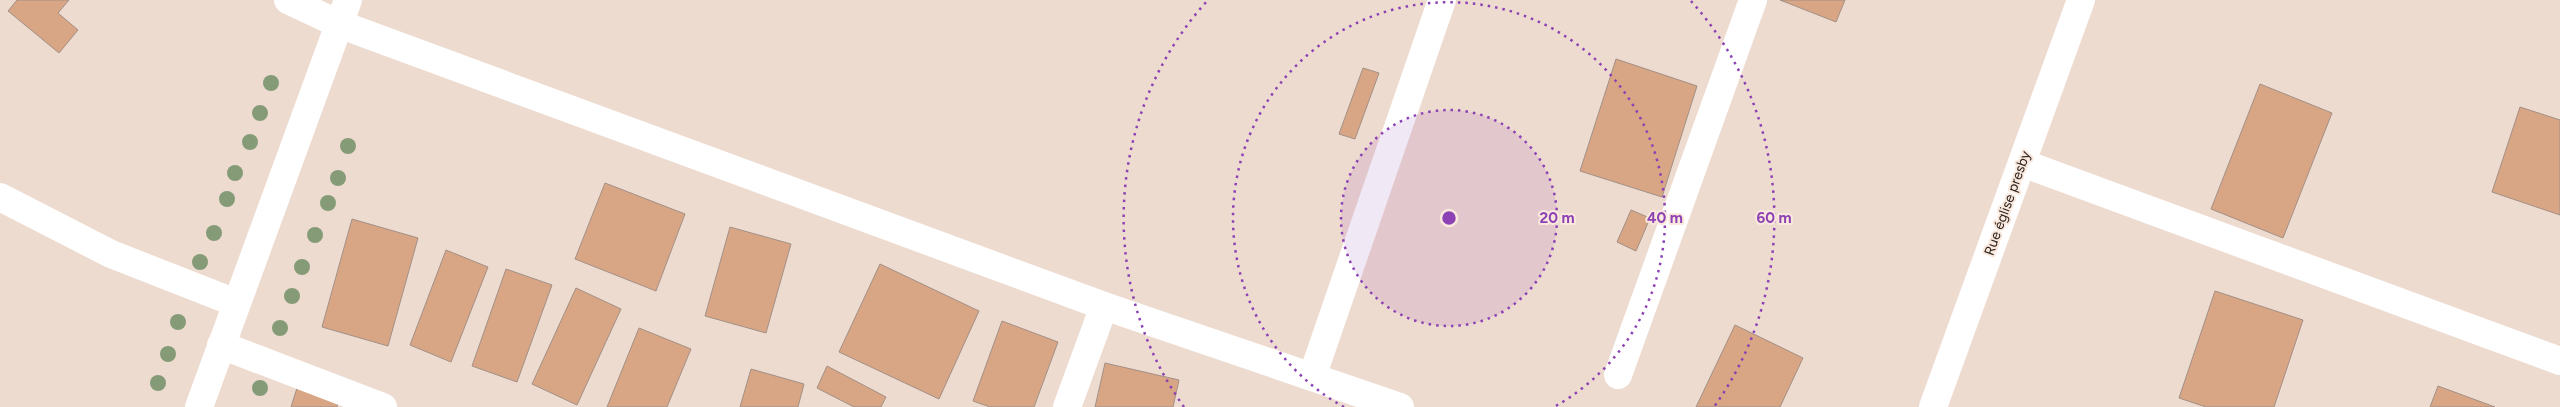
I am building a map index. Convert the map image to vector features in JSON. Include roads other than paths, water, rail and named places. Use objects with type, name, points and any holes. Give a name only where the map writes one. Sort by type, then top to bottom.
[{"type":"street","points":[[288,0],[344,12],[1104,306],[1400,407]]},
{"type":"street","points":[[1312,377],[1442,0]]},
{"type":"street","points":[[1618,374],[1753,0]]},
{"type":"street","name":"Rue église presby","points":[[1934,407],[2081,0]]},
{"type":"street","points":[[199,407],[344,12]]},
{"type":"street","points":[[2022,163],[2560,361]]},
{"type":"street","points":[[0,197],[111,254],[236,303]]},
{"type":"street","points":[[1067,407],[1104,306]]},
{"type":"street","points":[[221,345],[383,407]]}]
